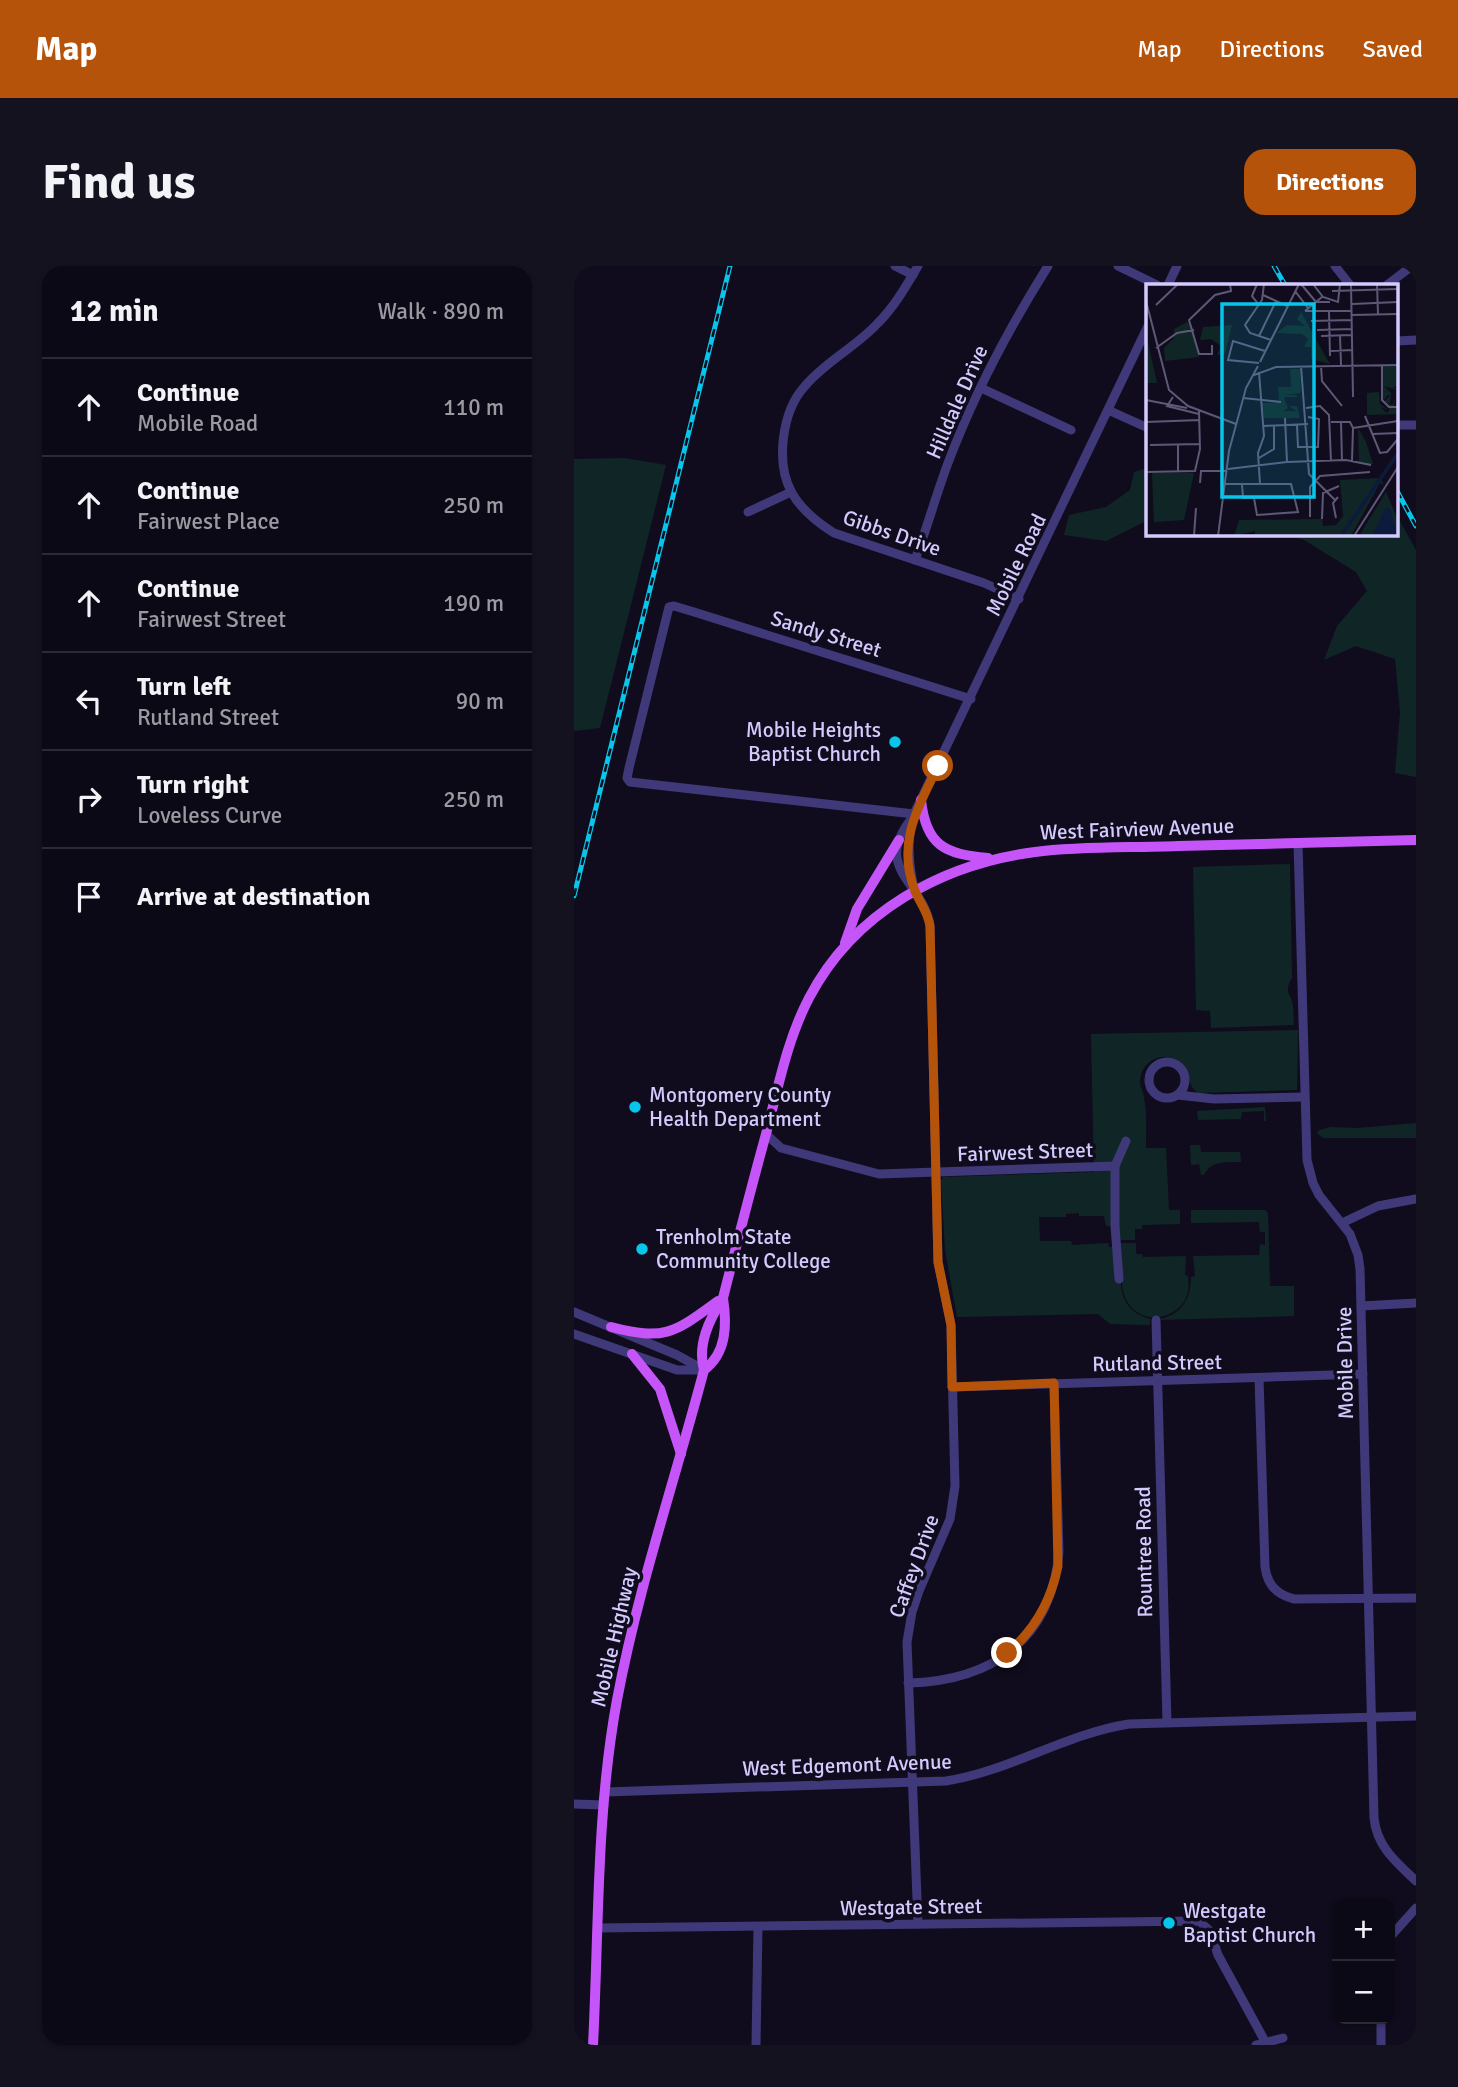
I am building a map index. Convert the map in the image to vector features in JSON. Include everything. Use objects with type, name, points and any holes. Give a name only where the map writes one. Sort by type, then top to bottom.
[{"type":"main road","points":[[921,800],[925,827],[934,840],[968,856],[997,859]]},
{"type":"main road","points":[[845,946],[857,909],[899,840]]},
{"type":"main road","name":"West Fairview Avenue","points":[[845,946],[886,910],[915,891],[953,872],[997,859],[1066,849],[1416,840]]},
{"type":"main road","name":"Mobile Highway","points":[[593,2045],[605,1792],[611,1737],[625,1662],[705,1370],[700,1355],[710,1318],[723,1298],[786,1058],[800,1017],[823,974],[845,946]]},
{"type":"main road","points":[[611,1328],[639,1334],[656,1335],[669,1332],[682,1327],[723,1298]]},
{"type":"main road","name":"Mobile Highway","points":[[705,1370],[717,1361],[727,1322],[723,1298]]},
{"type":"main road","points":[[632,1354],[660,1389],[681,1455]]},
{"type":"street","points":[[895,266],[913,275]]},
{"type":"street","name":"Gibbs Drive","points":[[918,266],[897,301],[877,324],[817,373],[796,398],[783,440],[784,462],[791,492],[814,519],[834,533],[984,583],[1019,599]]},
{"type":"street","name":"Hilldale Drive","points":[[915,559],[948,461],[981,388],[1010,330],[1048,266]]},
{"type":"street","points":[[1118,266],[1155,284]]},
{"type":"street","points":[[1168,284],[1177,266]]},
{"type":"street","points":[[1335,266],[1349,284]]},
{"type":"street","points":[[1388,284],[1412,266]]},
{"type":"street","name":"Mobile Road","points":[[899,840],[971,699],[1146,330]]},
{"type":"street","points":[[1398,341],[1416,341]]},
{"type":"street","points":[[981,388],[1071,430]]},
{"type":"street","points":[[1108,410],[1146,427]]},
{"type":"street","points":[[1398,425],[1416,425]]},
{"type":"street","points":[[748,512],[791,492]]},
{"type":"street","name":"Sandy Street","points":[[913,816],[628,780],[671,606],[971,699]]},
{"type":"street","name":"Mobile Road","points":[[913,816],[908,861],[915,891]]},
{"type":"street","points":[[899,840],[901,872],[926,909],[930,926],[936,1172]]},
{"type":"street","name":"Mobile Drive","points":[[1298,843],[1306,1148],[1310,1172],[1320,1195],[1350,1234],[1358,1255],[1374,1818],[1377,1834],[1387,1852],[1416,1881]]},
{"type":"street","points":[[1178,1095],[1185,1082],[1181,1068],[1167,1062],[1159,1063],[1149,1075],[1150,1090],[1163,1099],[1178,1095],[1214,1099],[1304,1097]]},
{"type":"street","name":"Fairwest Street","points":[[766,1134],[780,1148],[875,1173],[1115,1166]]},
{"type":"street","points":[[1119,1279],[1115,1226],[1115,1166],[1126,1141]]},
{"type":"street","name":"Fairwest Street","points":[[936,1172],[938,1262],[951,1325],[952,1387]]},
{"type":"street","points":[[1342,1223],[1378,1206],[1416,1199]]},
{"type":"street","points":[[1361,1306],[1416,1303]]},
{"type":"street","points":[[574,1312],[677,1355],[705,1370]]},
{"type":"street","name":"Rountree Road","points":[[1156,1320],[1167,1722]]},
{"type":"street","points":[[574,1334],[677,1370],[705,1370]]},
{"type":"street","name":"Rutland Street","points":[[952,1387],[1363,1374]]},
{"type":"street","points":[[1259,1378],[1265,1567],[1269,1582],[1280,1594],[1294,1599],[1416,1598]]},
{"type":"street","points":[[908,1683],[953,1679],[993,1664],[1021,1641],[1046,1605],[1056,1578],[1059,1552],[1054,1383]]},
{"type":"street","name":"Caffey Drive","points":[[918,1924],[907,1642],[919,1591],[946,1532],[953,1506],[952,1387]]},
{"type":"street","name":"West Edgemont Avenue","points":[[605,1792],[946,1781],[978,1775],[1068,1739],[1129,1724],[1416,1716]]},
{"type":"street","points":[[574,1804],[604,1805]]},
{"type":"street","points":[[1395,1931],[1416,1908]]},
{"type":"street","name":"Westgate Street","points":[[598,1928],[1199,1921],[1207,1927],[1218,1955],[1263,2044]]},
{"type":"street","points":[[756,2045],[758,1927]]},
{"type":"street","points":[[1381,2024],[1381,2045]]},
{"type":"street","points":[[1263,2044],[1283,2038]]},
{"type":"green space","points":[[624,458],[666,465],[600,728],[574,731],[574,459]]},
{"type":"green space","points":[[1146,469],[1146,521],[1106,541],[1064,535],[1069,515],[1106,507],[1130,490],[1134,472]]},
{"type":"green space","points":[[1398,518],[1416,550],[1416,777],[1395,773],[1400,712],[1395,659],[1356,646],[1324,660],[1337,626],[1367,591],[1356,572],[1304,540],[1291,536],[1398,536]]},
{"type":"green space","points":[[1290,864],[1292,978],[1288,990],[1293,1006],[1294,1025],[1211,1028],[1210,1011],[1196,1010],[1193,867]]},
{"type":"green space","points":[[1298,1030],[1297,1090],[1198,1093],[1191,1085],[1183,1065],[1174,1059],[1156,1058],[1146,1065],[1140,1082],[1146,1110],[1146,1148],[1166,1148],[1169,1210],[1180,1210],[1180,1224],[1142,1225],[1142,1229],[1135,1229],[1135,1240],[1114,1240],[1115,1227],[1106,1226],[1104,1216],[1079,1216],[1079,1213],[1066,1214],[1066,1217],[1039,1217],[1040,1241],[1071,1241],[1072,1245],[1108,1243],[1109,1247],[1114,1247],[1115,1282],[1121,1282],[1125,1301],[1138,1314],[1150,1319],[1150,1325],[1110,1324],[1098,1314],[957,1317],[945,1250],[941,1181],[943,1177],[1094,1172],[1091,1034]]},
{"type":"green space","points":[[1265,1107],[1266,1121],[1264,1111],[1242,1112],[1241,1119],[1198,1120],[1197,1111]]},
{"type":"green space","points":[[1416,1123],[1416,1138],[1323,1138],[1317,1133],[1331,1127],[1358,1128]]},
{"type":"green space","points":[[1190,1145],[1200,1145],[1201,1152],[1240,1152],[1241,1162],[1215,1164],[1201,1175],[1199,1164],[1191,1165]]},
{"type":"green space","points":[[1191,1210],[1265,1210],[1268,1213],[1270,1286],[1294,1286],[1294,1316],[1156,1320],[1178,1311],[1186,1300],[1191,1277],[1195,1276],[1193,1256],[1259,1255],[1260,1244],[1265,1245],[1265,1232],[1260,1232],[1259,1222],[1191,1223]]},
{"type":"green space","points":[[1121,1243],[1136,1243],[1136,1254],[1142,1254],[1143,1257],[1186,1256],[1185,1275],[1188,1276],[1188,1289],[1186,1299],[1178,1308],[1164,1316],[1156,1317],[1140,1314],[1128,1303],[1121,1274]]},
{"type":"railway","points":[[574,896],[730,266]]},
{"type":"railway","points":[[1274,266],[1284,284]]},
{"type":"railway","points":[[1398,493],[1416,526]]},
{"type":"place","name":"Mobile Heights Baptist Church","points":[[895,742]]},
{"type":"place","name":"Montgomery County Health Department","points":[[635,1107]]},
{"type":"place","name":"Trenholm State Community College","points":[[642,1249]]},
{"type":"place","name":"Westgate Baptist Church","points":[[1169,1923]]},
{"type":"route","points":[[938,766],[912,818],[908,861],[915,891],[926,909],[930,926],[938,1262],[951,1325],[952,1387],[1054,1383],[1059,1552],[1056,1578],[1036,1623],[1007,1653]]}]
